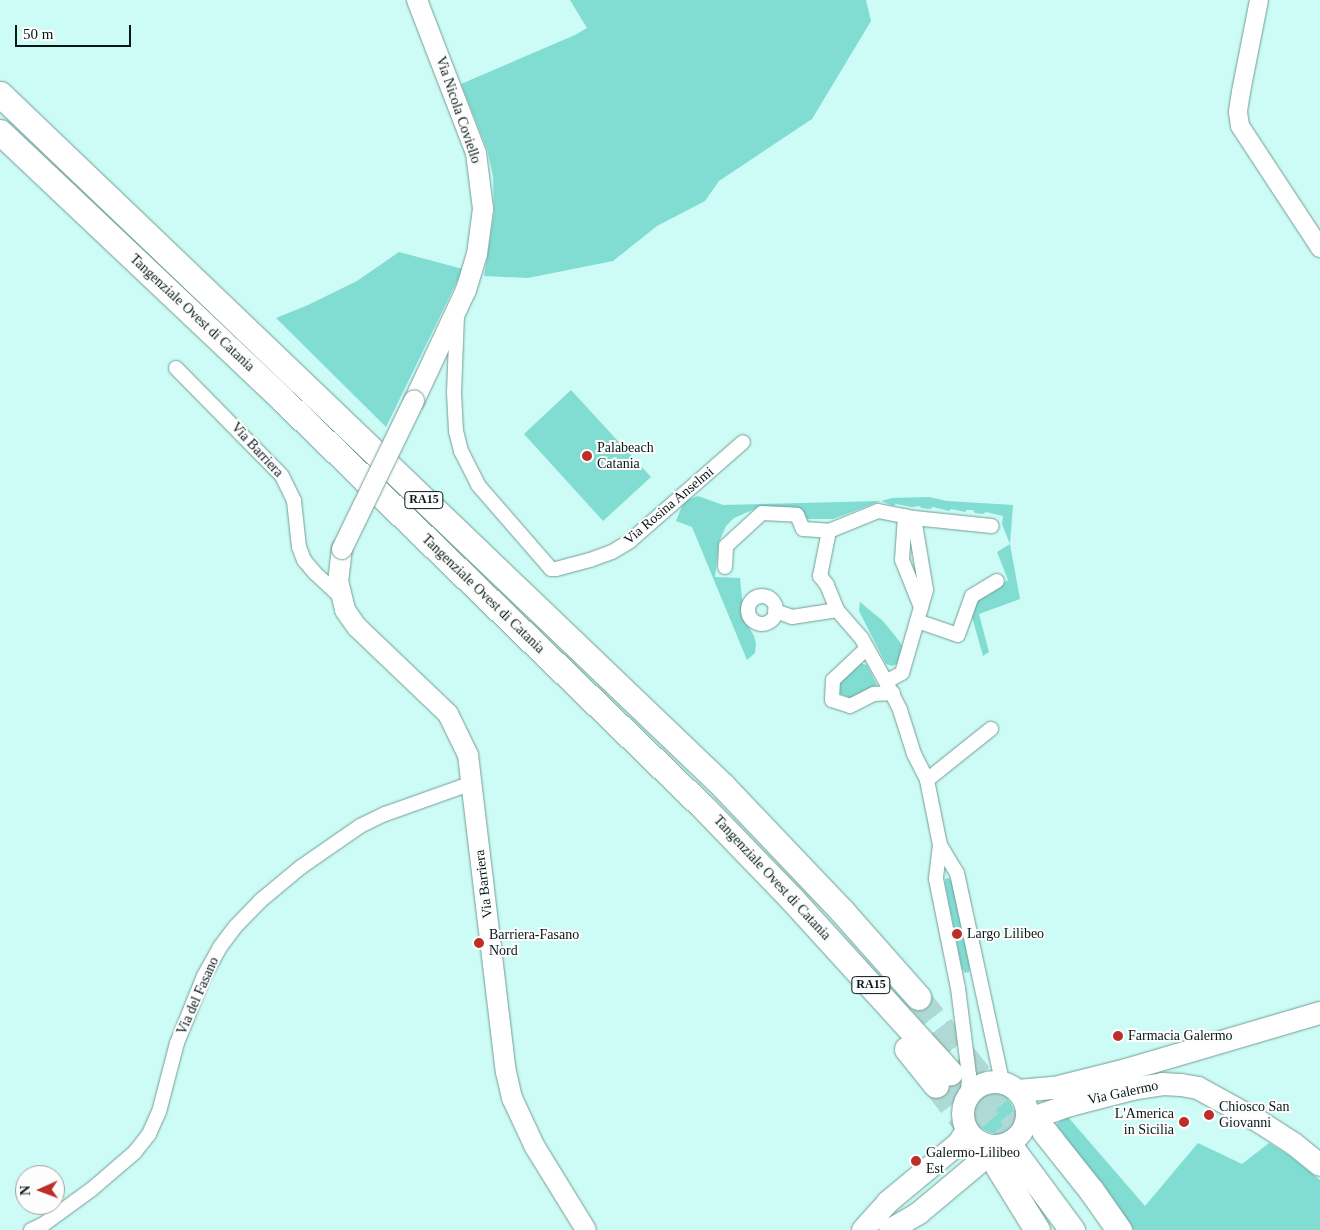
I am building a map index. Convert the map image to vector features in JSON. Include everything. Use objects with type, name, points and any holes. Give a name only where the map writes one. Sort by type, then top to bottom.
[{"type":"highway","name":"Tangenziale Ovest di Catania","points":[[0,94],[723,786],[842,911],[925,992]]},
{"type":"highway","name":"Tangenziale Ovest di Catania","points":[[0,132],[282,398],[706,810],[879,993],[943,1079]]},
{"type":"highway","points":[[1019,1143],[1037,1230]]},
{"type":"highway","points":[[1019,1143],[1072,1230]]},
{"type":"highway","points":[[1019,1143],[1098,1230]]},
{"type":"highway","points":[[1019,1143],[1091,1190],[1119,1230]]},
{"type":"main road","name":"Via Nicola Coviello","points":[[417,0],[476,153],[481,181],[483,209],[479,240],[472,274],[457,310]]},
{"type":"main road","name":"Via Barriera","points":[[457,310],[342,549],[339,564],[340,596],[345,610],[357,627],[448,714],[468,754],[506,1072],[512,1098],[534,1147],[586,1230]]},
{"type":"main road","name":"Via Galermo","points":[[1010,1086],[1055,1088],[1126,1070],[1320,1013]]},
{"type":"main road","points":[[983,1084],[1010,1086],[1026,1104],[1019,1143],[980,1143],[967,1130],[962,1113],[968,1096],[983,1084]]},
{"type":"main road","name":"Via Galermo","points":[[890,1230],[919,1213],[1019,1143],[1062,1107],[1132,1089],[1162,1084],[1198,1088],[1260,1122],[1294,1144],[1320,1165]]},
{"type":"main road","points":[[863,1230],[888,1202],[959,1143],[967,1130]]},
{"type":"street","points":[[1259,0],[1241,92],[1238,112],[1240,126],[1320,248]]},
{"type":"street","name":"Via Rosina Anselmi","points":[[457,310],[454,392],[456,430],[461,451],[478,485],[551,569],[590,560],[612,552],[630,541],[743,442]]},
{"type":"street","name":"Via Barriera","points":[[176,368],[282,476],[294,501],[299,547],[304,560],[315,574],[340,596]]},
{"type":"street","points":[[725,567],[726,546],[762,514],[797,515],[803,530],[829,531],[878,511],[910,517],[992,526]]},
{"type":"street","points":[[868,648],[833,680],[832,700],[850,706],[890,687],[902,673],[926,590],[910,517]]},
{"type":"street","points":[[829,531],[820,576],[827,585],[837,610],[868,648],[890,687],[900,710],[914,754],[927,780],[940,845],[936,878],[958,988],[970,1076],[968,1096]]},
{"type":"street","points":[[919,614],[958,635],[972,596],[997,581]]},
{"type":"street","points":[[776,611],[792,617],[837,610]]},
{"type":"street","points":[[927,780],[992,730]]},
{"type":"street","name":"Via del Fasano","points":[[31,1230],[44,1224],[92,1189],[135,1152],[149,1134],[159,1112],[177,1044],[204,976],[220,947],[236,926],[260,901],[301,867],[360,826],[385,814],[472,783]]},
{"type":"street","points":[[940,845],[957,873],[979,983],[1010,1086]]},
{"type":"street","points":[[958,988],[979,983]]},
{"type":"green space","points":[[570,0],[866,0],[871,21],[812,119],[719,181],[705,201],[657,226],[613,261],[528,278],[484,276],[494,213],[493,176],[487,149],[461,84],[575,35],[587,28]]},
{"type":"green space","points":[[399,252],[463,269],[386,427],[276,318],[357,281]]},
{"type":"green space","name":"Palabeach Catania","points":[[571,390],[651,477],[603,521],[524,434]]},
{"type":"green space","points":[[698,496],[723,505],[881,501],[833,519],[805,519],[802,511],[791,507],[757,508],[734,518],[726,526],[719,542],[715,577],[740,578],[744,618],[754,636],[756,644],[755,653],[747,660],[692,527],[676,521],[684,501]]},
{"type":"green space","points":[[929,497],[947,501],[1013,505],[1010,544],[1002,524],[1003,516],[986,512],[983,514],[975,513],[973,510],[965,512],[933,507],[930,509],[921,508],[920,506],[912,507],[896,504],[893,506],[881,501],[892,498]]},
{"type":"green space","points":[[1010,544],[1020,599],[979,614],[989,652],[983,656],[972,617],[976,602],[1008,580],[997,552]]},
{"type":"green space","points":[[860,602],[883,621],[900,642],[904,650],[899,663],[892,666],[886,664],[859,611]]},
{"type":"green space","points":[[859,663],[867,665],[877,685],[852,699],[839,693],[839,683]]},
{"type":"green space","points":[[949,878],[952,882],[970,968],[969,972],[965,973],[962,969],[945,883],[945,879]]},
{"type":"green space","points":[[995,1095],[1002,1096],[1008,1101],[1013,1107],[1013,1121],[1008,1127],[1002,1132],[995,1133],[988,1132],[982,1127],[977,1121],[976,1114],[977,1107],[982,1101],[988,1096]]},
{"type":"green space","points":[[1068,1117],[1145,1206],[1198,1143],[1242,1164],[1269,1143],[1290,1156],[1320,1180],[1320,1230],[1134,1230],[1056,1124]]},
{"type":"tunnel","points":[[918,997],[1032,1141]]},
{"type":"tunnel","points":[[950,1073],[1015,1153]]},
{"type":"tunnel","points":[[936,1085],[998,1167]]},
{"type":"place","name":"Palabeach Catania","points":[[587,456]]},
{"type":"place","name":"Largo Lilibeo","points":[[957,934]]},
{"type":"place","name":"Barriera-Fasano Nord","points":[[479,943]]},
{"type":"place","name":"Farmacia Galermo","points":[[1118,1036]]},
{"type":"place","name":"Chiosco San Giovanni","points":[[1209,1115]]},
{"type":"place","name":"L'America in Sicilia","points":[[1184,1122]]},
{"type":"place","name":"Galermo-Lilibeo Est","points":[[916,1161]]}]
